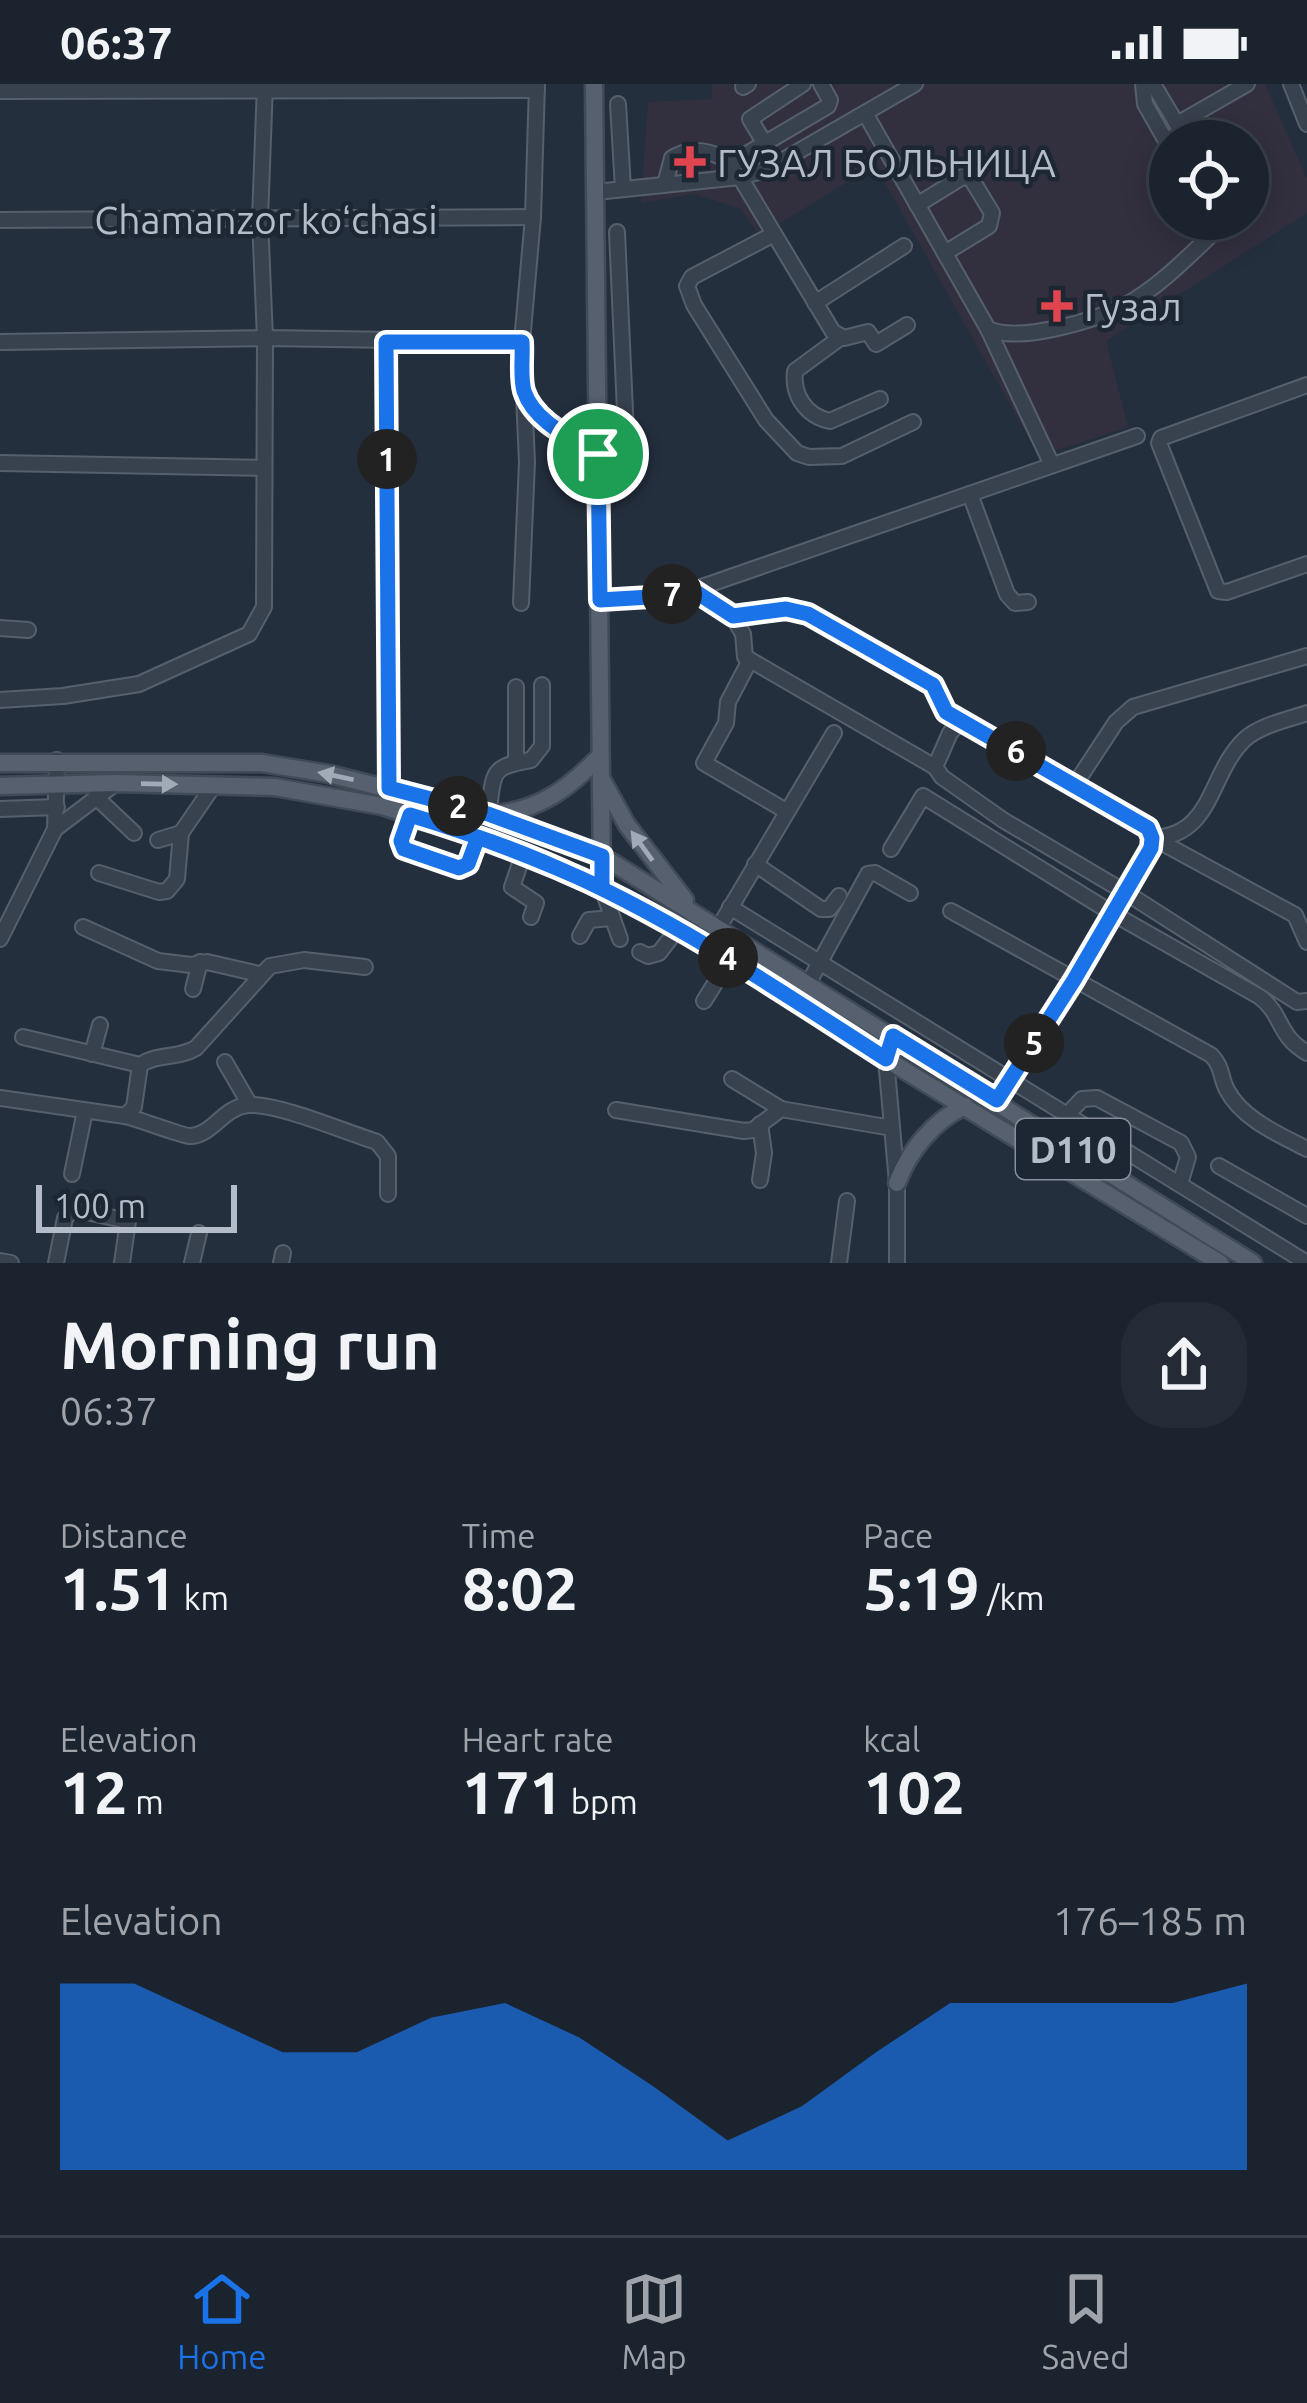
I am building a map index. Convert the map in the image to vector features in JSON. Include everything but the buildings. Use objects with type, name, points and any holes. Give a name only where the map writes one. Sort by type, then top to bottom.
[{"type":"main road","points":[[594,84],[602,888]]},
{"type":"main road","points":[[488,814],[512,813],[547,801],[600,756]]},
{"type":"main road","name":"D110","points":[[0,763],[262,763],[488,814],[602,856],[1253,1263]]},
{"type":"main road","points":[[600,776],[627,825],[692,911]]},
{"type":"main road","name":"D110","points":[[0,786],[275,787],[410,815],[524,852],[679,927],[1220,1263]]},
{"type":"main road","points":[[897,1184],[905,1163],[923,1140],[965,1106]]},
{"type":"street","points":[[765,144],[750,118],[803,84]]},
{"type":"street","points":[[737,171],[765,144],[828,106],[830,100],[820,84]]},
{"type":"street","points":[[596,192],[766,170],[915,84]]},
{"type":"street","points":[[1143,84],[1145,104],[1154,120]]},
{"type":"street","points":[[1154,84],[1175,120]]},
{"type":"street","points":[[1184,120],[1247,84]]},
{"type":"street","points":[[1291,84],[1307,124]]},
{"type":"street","points":[[0,700],[139,685],[249,634],[260,622],[264,607],[265,338],[260,219],[265,87]]},
{"type":"street","points":[[0,91],[537,87],[533,217],[522,342],[527,462],[521,603]]},
{"type":"street","points":[[618,104],[623,189]]},
{"type":"street","points":[[865,113],[988,329],[1052,465]]},
{"type":"street","points":[[665,184],[672,158],[701,150],[717,153],[737,171],[840,338]]},
{"type":"street","points":[[917,205],[964,176],[972,180],[992,213],[989,226],[944,253]]},
{"type":"street","name":"Chamanzor koʻchasi","points":[[0,220],[533,217]]},
{"type":"street","points":[[617,232],[628,478]]},
{"type":"street","points":[[774,234],[692,277],[686,286],[766,420],[797,453],[824,458],[842,456],[913,422]]},
{"type":"street","points":[[988,329],[1014,335],[1124,306],[1205,240]]},
{"type":"street","points":[[815,303],[904,246]]},
{"type":"street","points":[[880,399],[830,421],[814,416],[797,395],[795,371],[840,338],[868,332],[875,344],[907,325]]},
{"type":"street","points":[[0,342],[265,338],[522,342]]},
{"type":"street","points":[[386,342],[389,788]]},
{"type":"street","points":[[1307,386],[1159,443],[1218,591],[1307,564]]},
{"type":"street","points":[[524,391],[550,425],[598,454]]},
{"type":"street","points":[[624,395],[643,394]]},
{"type":"street","points":[[598,419],[625,418]]},
{"type":"street","points":[[600,600],[693,590],[1137,436]]},
{"type":"street","points":[[0,463],[263,469]]},
{"type":"street","points":[[970,494],[1007,594],[1015,603],[1028,602]]},
{"type":"street","points":[[693,590],[733,616],[743,634],[742,653],[750,660],[938,772],[1004,820],[1306,1005]]},
{"type":"street","points":[[733,616],[786,609],[808,614],[933,685],[946,712],[1148,828],[1151,848],[997,1100]]},
{"type":"street","points":[[0,628],[28,630]]},
{"type":"street","points":[[1074,786],[1115,722],[1133,707],[1307,656]]},
{"type":"street","points":[[750,660],[728,701],[726,723],[704,763],[786,811]]},
{"type":"street","points":[[488,814],[498,771],[509,762],[532,760],[542,746],[542,686]]},
{"type":"street","points":[[516,687],[516,762]]},
{"type":"street","points":[[1152,838],[1169,837],[1192,826],[1246,739],[1307,713]]},
{"type":"street","points":[[891,848],[938,772],[950,733],[961,721]]},
{"type":"street","points":[[718,927],[834,733]]},
{"type":"street","points":[[55,829],[57,760]]},
{"type":"street","points":[[0,939],[6,910],[55,829],[116,783]]},
{"type":"street","points":[[99,873],[167,891],[177,879],[181,833],[214,785]]},
{"type":"street","points":[[923,796],[1112,913],[1260,997],[1273,1007],[1286,1038],[1307,1053]]},
{"type":"street","points":[[96,797],[134,833]]},
{"type":"street","points":[[0,809],[58,807]]},
{"type":"street","points":[[410,815],[401,841],[404,849],[459,868],[468,864],[478,837]]},
{"type":"street","points":[[158,839],[181,833]]},
{"type":"street","points":[[1152,838],[1295,915],[1307,942]]},
{"type":"street","points":[[524,852],[512,887],[536,903],[531,917]]},
{"type":"street","points":[[755,865],[821,909],[829,909],[839,896]]},
{"type":"street","points":[[808,984],[868,874],[875,873],[910,893]]},
{"type":"street","points":[[602,888],[620,939]]},
{"type":"street","points":[[730,908],[1307,1263]]},
{"type":"street","points":[[951,911],[1211,1055],[1221,1065],[1228,1094],[1254,1119],[1307,1149]]},
{"type":"street","points":[[580,936],[589,920],[610,918]]},
{"type":"street","points":[[83,927],[158,961],[200,962],[260,974]]},
{"type":"street","points":[[640,952],[659,953],[679,927]]},
{"type":"street","points":[[704,1000],[730,959]]},
{"type":"street","points":[[125,1116],[134,1107],[140,1065],[150,1058],[186,1054],[196,1048],[260,974],[282,962],[304,960],[365,968]]},
{"type":"street","points":[[193,989],[200,962]]},
{"type":"street","points":[[92,1054],[100,1025]]},
{"type":"street","points":[[893,1036],[886,1059],[897,1184],[897,1263]]},
{"type":"street","points":[[22,1037],[140,1065]]},
{"type":"street","points":[[225,1062],[250,1105]]},
{"type":"street","points":[[732,1079],[781,1109],[892,1127]]},
{"type":"street","points":[[0,1098],[125,1116],[191,1136],[205,1131],[224,1113],[250,1105],[377,1142],[388,1156],[388,1194]]},
{"type":"street","points":[[1067,1114],[1082,1099],[1097,1098],[1181,1144],[1188,1157],[1180,1184]]},
{"type":"street","points":[[616,1110],[744,1131],[781,1109]]},
{"type":"street","points":[[73,1174],[85,1112]]},
{"type":"street","points":[[760,1124],[764,1154],[760,1180]]},
{"type":"street","points":[[1220,1166],[1307,1216]]},
{"type":"street","points":[[838,1263],[847,1201]]},
{"type":"street","points":[[56,1263],[65,1218],[73,1209],[128,1221],[122,1263]]},
{"type":"street","points":[[192,1263],[199,1233]]},
{"type":"street","points":[[0,1261],[11,1263]]},
{"type":"shaded area","name":"Гузал","points":[[712,84],[1265,84],[1307,179],[1307,213],[1269,237],[1269,120],[1149,120],[1149,240],[1265,240],[1106,341],[1128,427],[1039,456],[875,165],[759,236],[741,209],[695,194],[641,203],[648,102],[712,99]]},
{"type":"place","name":"ГУЗАЛ БОЛЬНИЦА","points":[[690,162]]},
{"type":"place","name":"Гузал","points":[[1057,306]]},
{"type":"route","points":[[598,454],[550,425],[534,406],[524,391],[522,342],[386,342],[389,788],[488,814],[602,856],[602,888],[524,852],[448,826],[410,815],[401,841],[404,849],[459,868],[468,864],[478,837],[524,852],[679,927],[886,1059],[893,1036],[997,1100],[1151,848],[1148,828],[946,712],[933,685],[808,614],[786,609],[733,616],[693,590],[600,600],[598,454]]}]
